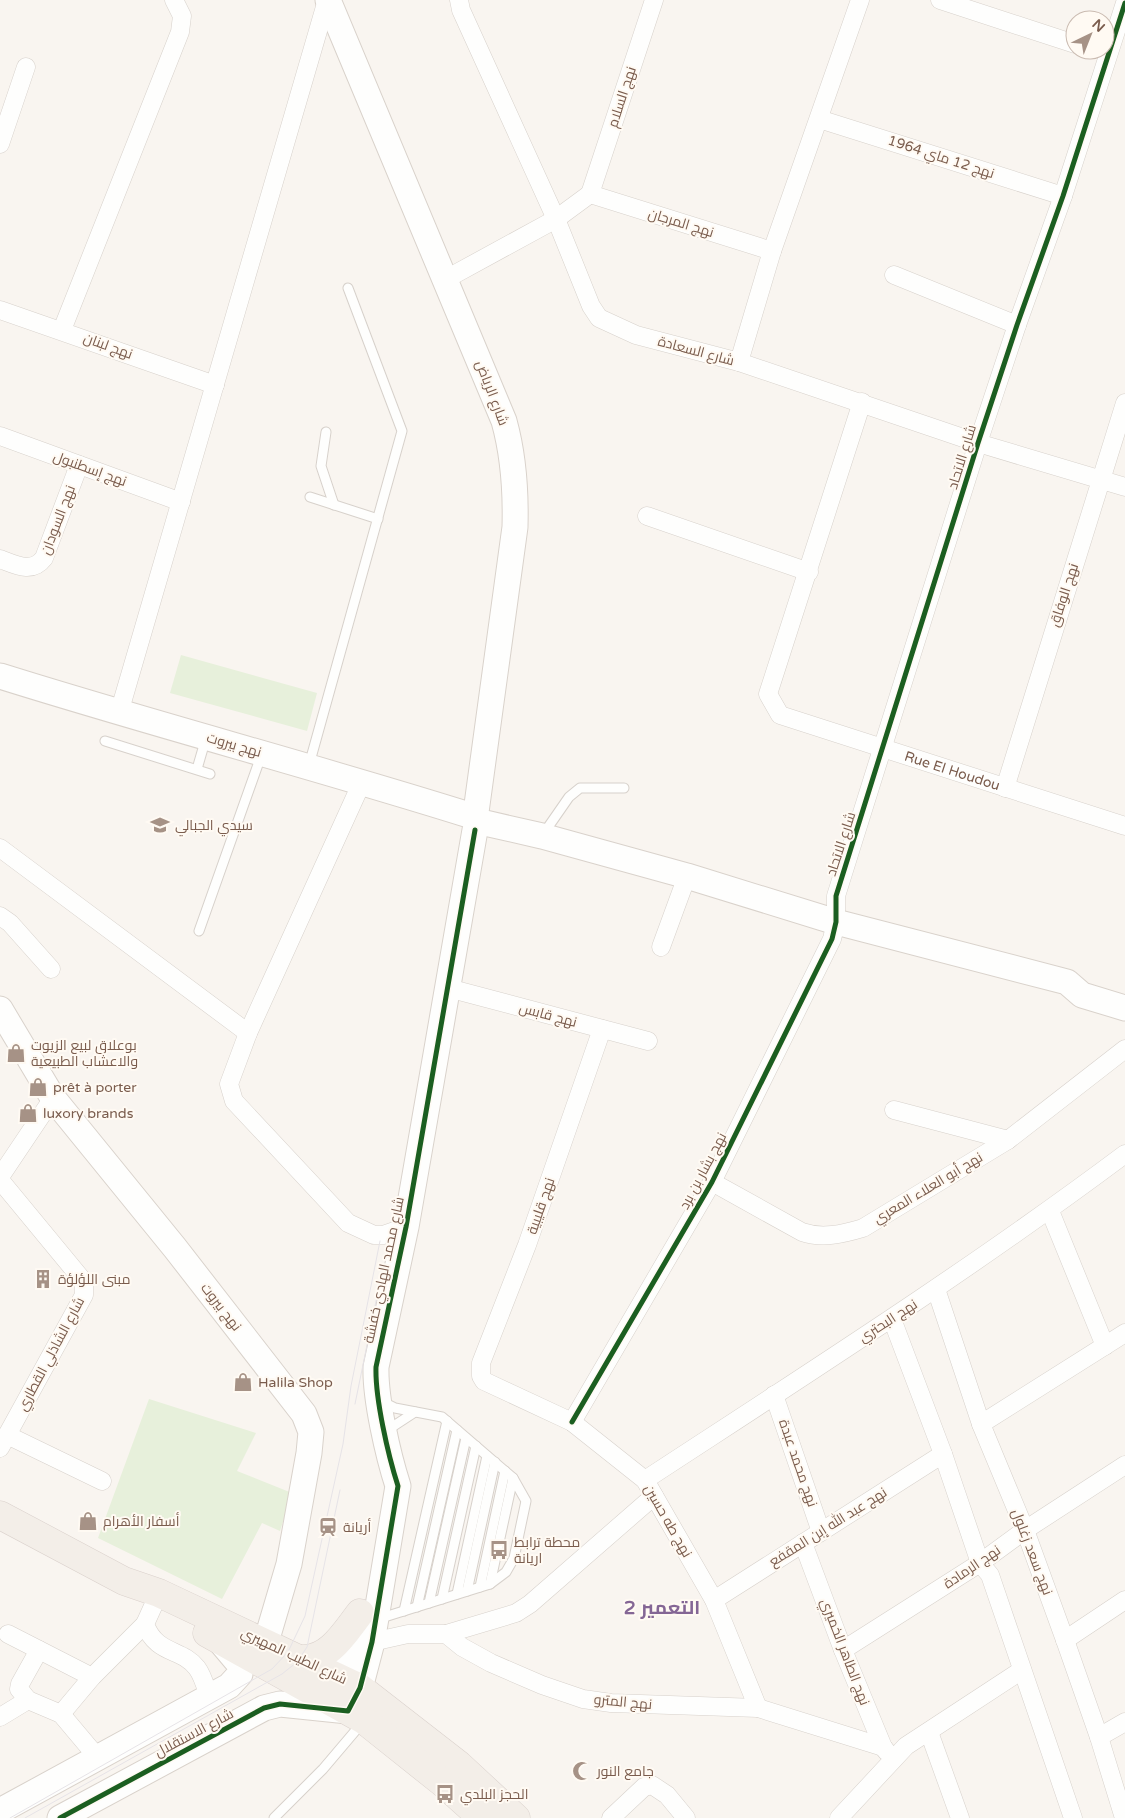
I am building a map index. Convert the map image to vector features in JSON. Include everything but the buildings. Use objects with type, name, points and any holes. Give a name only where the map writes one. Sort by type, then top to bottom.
[{"type":"main road","name":"شارع الطيب المهيري","points":[[0,1515],[124,1581],[152,1608],[349,1700],[459,1765],[516,1818]]},
{"type":"main road","name":"شارع الطيب المهيري","points":[[152,1608],[266,1642],[303,1659],[482,1818]]},
{"type":"main road","points":[[303,1659],[318,1657],[369,1625]]},
{"type":"street","points":[[62,330],[180,32],[182,16],[174,0]]},
{"type":"street","points":[[119,713],[327,0]]},
{"type":"street","name":"شارع الرياض","points":[[327,0],[446,279],[504,421],[512,449],[516,483],[515,528],[476,820]]},
{"type":"street","name":"شارع السعادة","points":[[459,0],[461,10],[556,219],[591,306],[599,318],[636,335],[739,362],[862,402],[978,443],[1125,487]]},
{"type":"street","name":"نهج السلام","points":[[590,194],[654,0]]},
{"type":"street","points":[[739,362],[772,251],[860,0]]},
{"type":"street","points":[[940,0],[960,3],[1065,40]]},
{"type":"street","name":"شارع الاتحاد","points":[[1115,24],[1125,3]]},
{"type":"street","name":"شارع الاتحاد","points":[[836,922],[836,896],[884,749],[1016,325],[1063,196],[1100,60]]},
{"type":"street","points":[[0,144],[26,67]]},
{"type":"street","name":"نهج 12 ماي 1964","points":[[819,119],[1063,196]]},
{"type":"street","points":[[446,279],[556,219],[590,194]]},
{"type":"street","name":"نهج المرجان","points":[[590,194],[772,251]]},
{"type":"street","points":[[894,275],[1016,325]]},
{"type":"street","name":"نهج لبنان","points":[[0,310],[62,330],[215,385]]},
{"type":"street","points":[[648,516],[808,572],[862,402]]},
{"type":"street","name":"نهج الوفاق","points":[[1005,788],[1125,403]]},
{"type":"street","name":"نهج إسطنبول","points":[[0,436],[181,502]]},
{"type":"street","name":"نهج السودان","points":[[0,559],[24,568],[33,567],[40,563],[44,558],[79,466]]},
{"type":"street","name":"Rue El Houdou","points":[[808,572],[768,694],[780,715],[1005,788],[1124,821]]},
{"type":"street","name":"نهج بيروت","points":[[0,676],[119,713],[362,782],[476,820],[687,876],[836,922],[1067,982]]},
{"type":"street","points":[[362,782],[248,1033],[229,1084],[234,1101],[348,1223],[374,1235],[383,1235],[406,1227]]},
{"type":"street","name":"شارع محمد الهادي خفشة","points":[[349,1700],[369,1625],[382,1480],[392,1466],[379,1400],[376,1367],[406,1227],[476,820]]},
{"type":"street","points":[[0,848],[248,1033]]},
{"type":"street","points":[[661,947],[687,876]]},
{"type":"street","points":[[0,916],[10,923],[51,969]]},
{"type":"street","name":"نهج بشار بن برد","points":[[572,1422],[712,1182],[832,939],[836,922]]},
{"type":"street","points":[[1067,982],[1083,978],[1125,990]]},
{"type":"street","points":[[1067,982],[1082,995],[1125,1008]]},
{"type":"street","name":"نهج قابس","points":[[448,988],[648,1041]]},
{"type":"street","name":"نهج بيروت","points":[[0,1009],[53,1098],[175,1248],[304,1414],[309,1424],[312,1432],[289,1564],[266,1642]]},
{"type":"street","name":"نهج قليبية","points":[[484,1381],[481,1376],[482,1363],[527,1245],[602,1029]]},
{"type":"street","name":"نهج أبو العلاء المعري","points":[[712,1182],[802,1232],[813,1236],[844,1234],[863,1228],[1008,1140],[1125,1049]]},
{"type":"street","points":[[0,1178],[53,1098]]},
{"type":"street","points":[[894,1110],[1008,1140]]},
{"type":"street","name":"نهج البحتري","points":[[645,1480],[892,1319],[1050,1210],[1125,1154]]},
{"type":"street","name":"شارع الشاذلي القطاري","points":[[0,1178],[80,1277],[84,1285],[84,1295],[3,1442],[102,1481]]},
{"type":"street","points":[[1050,1210],[1105,1346]]},
{"type":"street","name":"نهج سعد زغلول","points":[[936,1289],[981,1424],[1025,1530],[1065,1640],[1099,1737],[1124,1818]]},
{"type":"street","points":[[892,1319],[943,1454],[980,1563],[990,1575],[1073,1818]]},
{"type":"street","points":[[981,1424],[1125,1333]]},
{"type":"street","name":"نهج طه حسين","points":[[484,1381],[572,1422],[645,1480],[714,1600],[758,1708]]},
{"type":"street","name":"نهج محمد عبدة","points":[[774,1395],[821,1532]]},
{"type":"street","name":"نهج عبد الله إبن المقفع","points":[[714,1600],[943,1454]]},
{"type":"street","name":"نهج الرمادة","points":[[843,1650],[980,1563],[1025,1530],[1125,1465]]},
{"type":"street","points":[[369,1625],[408,1634],[446,1634],[516,1613],[530,1604],[654,1496]]},
{"type":"street","name":"نهج الطاهر الخميري","points":[[803,1543],[843,1650],[888,1752]]},
{"type":"street","points":[[1065,1640],[1125,1600]]},
{"type":"street","points":[[61,1714],[152,1608]]},
{"type":"street","points":[[152,1608],[149,1636],[158,1644],[196,1667],[209,1697]]},
{"type":"street","points":[[8,1634],[92,1677]]},
{"type":"street","name":"نهج المترو","points":[[446,1634],[462,1647],[491,1663],[542,1685],[583,1698],[612,1703],[758,1708],[888,1752]]},
{"type":"street","name":"شارع الاستقلال","points":[[0,1811],[229,1686],[241,1670],[236,1660],[218,1638]]},
{"type":"street","points":[[39,1650],[19,1689],[28,1700],[61,1714],[98,1758]]},
{"type":"street","points":[[838,1818],[888,1752],[906,1746],[929,1732],[1022,1670]]},
{"type":"street","points":[[0,1716],[28,1700]]},
{"type":"street","name":"شارع الاستقلال","points":[[60,1818],[264,1708],[280,1704],[349,1700]]},
{"type":"street","points":[[1099,1737],[1125,1722]]},
{"type":"street","points":[[929,1732],[960,1818]]},
{"type":"street","points":[[612,1818],[644,1787],[652,1785],[667,1795],[686,1818]]},
{"type":"lane","points":[[309,766],[402,431],[348,288]]},
{"type":"lane","points":[[326,432],[321,466],[334,505]]},
{"type":"lane","points":[[310,497],[378,519]]},
{"type":"lane","points":[[197,769],[206,738]]},
{"type":"lane","points":[[105,741],[210,774]]},
{"type":"lane","points":[[199,931],[262,753]]},
{"type":"lane","points":[[542,836],[570,796],[580,788],[624,788]]},
{"type":"lane","points":[[369,1625],[404,1611],[490,1584],[506,1572],[514,1558],[526,1501],[513,1478],[442,1417],[395,1408],[379,1400]]},
{"type":"lane","points":[[385,1431],[415,1412]]},
{"type":"lane","points":[[404,1611],[447,1421]]},
{"type":"lane","points":[[417,1607],[457,1430]]},
{"type":"lane","points":[[430,1603],[466,1438]]},
{"type":"lane","points":[[442,1599],[476,1446]]},
{"type":"lane","points":[[457,1594],[487,1456]]},
{"type":"lane","points":[[467,1591],[495,1462]]},
{"type":"lane","points":[[480,1587],[505,1471]]},
{"type":"lane","points":[[490,1584],[513,1478]]},
{"type":"lane","points":[[274,1818],[323,1769],[349,1700]]},
{"type":"green space","points":[[181,655],[317,693],[307,731],[170,693]]},
{"type":"green space","points":[[149,1399],[256,1433],[237,1471],[292,1493],[280,1531],[262,1523],[222,1599],[98,1538]]},
{"type":"tram line","points":[[10,1818],[272,1669],[288,1652],[305,1616],[343,1444],[351,1386],[380,1241]]},
{"type":"tram line","points":[[355,1404],[383,1267]]},
{"type":"tram line","points":[[25,1818],[282,1674],[297,1662],[307,1647],[340,1490]]},
{"type":"cycle path","points":[[572,1422],[712,1182],[832,939],[836,922],[836,896],[978,443],[1017,325],[1063,196],[1125,3]]},
{"type":"cycle path","points":[[60,1818],[264,1708],[280,1704],[348,1711],[360,1688],[372,1642],[398,1486],[383,1426],[376,1380],[376,1367],[406,1227],[475,830]]},
{"type":"place","name":"سيدي الجبالي","points":[[160,825]]},
{"type":"place","name":"بوعلاق لبيع الزيوت والاعشاب الطبيعية","points":[[16,1053]]},
{"type":"place","name":"prêt à porter","points":[[38,1087]]},
{"type":"place","name":"luxory brands","points":[[28,1113]]},
{"type":"place","name":"مبنى اللؤلؤة","points":[[43,1279]]},
{"type":"place","name":"Halila Shop","points":[[243,1382]]},
{"type":"place","name":"أسفار الأهرام","points":[[88,1521]]},
{"type":"place","name":"أريانة","points":[[328,1527]]},
{"type":"place","name":"محطة ترابط اريانة","points":[[499,1550]]},
{"type":"place","name":"جامع النور","points":[[582,1771]]},
{"type":"place","name":"الحجز البلدي","points":[[445,1794]]},
{"type":"district","name":"التعمير 2","points":[[662,1608]]}]
